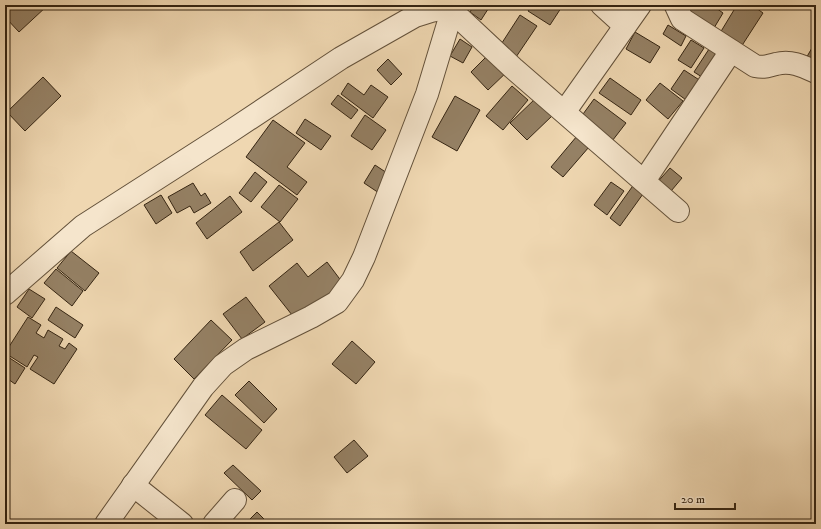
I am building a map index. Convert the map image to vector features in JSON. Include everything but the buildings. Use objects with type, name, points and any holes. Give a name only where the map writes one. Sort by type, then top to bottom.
[{"type":"street","points":[[602,5],[625,26]]},
{"type":"street","points":[[565,112],[640,5]]},
{"type":"street","points":[[674,5],[682,19],[755,66],[764,68],[787,62],[803,65],[816,72]]},
{"type":"street","points":[[454,8],[513,68],[678,211]]},
{"type":"street","points":[[5,294],[84,226],[341,58],[415,16],[436,10],[454,8]]},
{"type":"street","points":[[106,524],[203,387],[224,365],[246,349],[311,317],[337,302],[353,280],[367,250],[427,94],[454,8]]},
{"type":"street","points":[[644,180],[731,51]]},
{"type":"street","points":[[133,485],[182,524]]},
{"type":"street","points":[[214,524],[235,500]]}]
